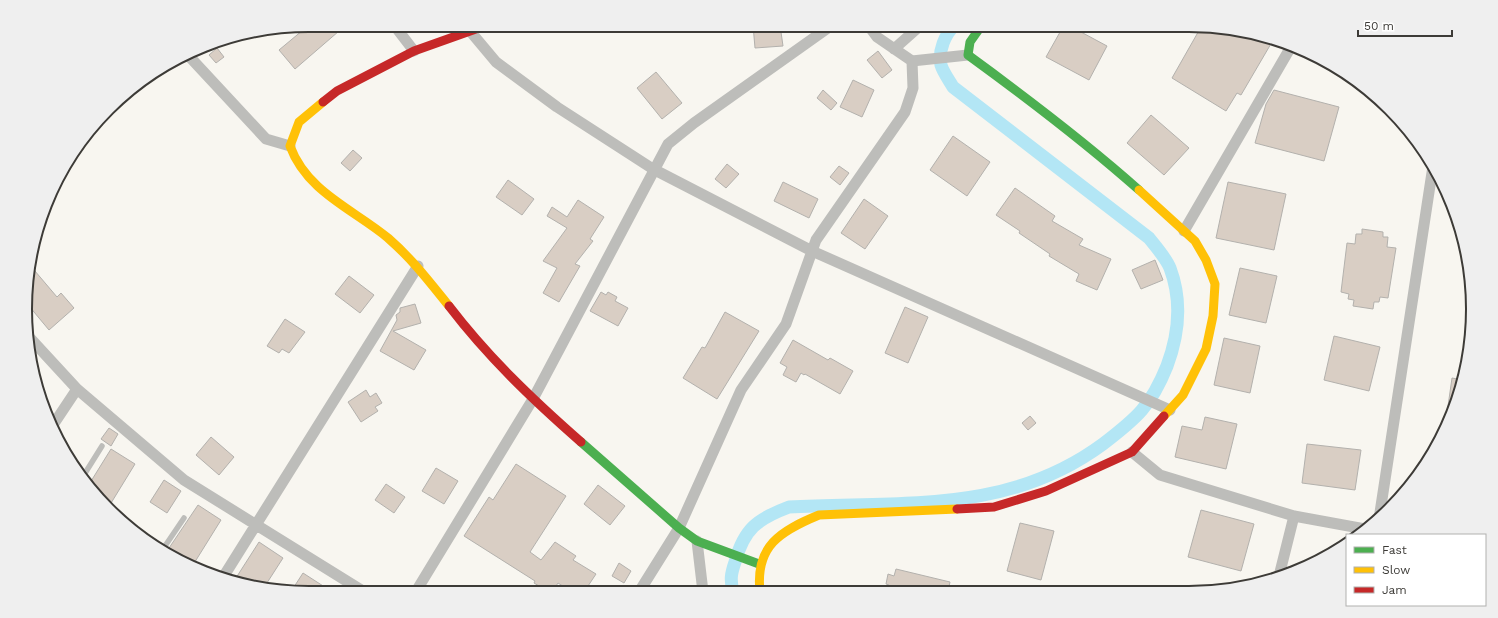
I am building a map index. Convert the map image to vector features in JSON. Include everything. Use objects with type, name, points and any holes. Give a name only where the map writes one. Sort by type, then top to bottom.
[{"type":"street","points":[[399,32],[414,51]]},
{"type":"street","points":[[467,32],[414,51],[337,91],[299,122],[290,146],[294,158],[313,183],[354,216],[386,237],[418,266],[475,340],[533,399],[679,528],[698,541],[759,564]]},
{"type":"street","points":[[471,32],[496,62],[557,107],[653,169],[812,251],[1170,410]]},
{"type":"street","points":[[419,586],[533,399],[653,169],[668,144],[694,123],[822,32]]},
{"type":"street","points":[[760,586],[759,564],[766,552],[789,528],[819,515],[994,506],[1046,491],[1132,452],[1183,395],[1206,350],[1213,316],[1215,284],[1206,260],[1195,241],[1109,163],[1011,86],[968,55],[912,61],[877,37],[873,32]]},
{"type":"street","points":[[894,49],[913,32]]},
{"type":"street","points":[[968,55],[968,46],[975,32]]},
{"type":"street","points":[[1184,231],[1289,51]]},
{"type":"street","points":[[191,59],[266,139],[290,146]]},
{"type":"street","points":[[643,586],[679,528],[741,390],[786,324],[816,240],[905,112],[913,88],[912,61]]},
{"type":"street","points":[[1381,509],[1432,176]]},
{"type":"street","points":[[226,573],[418,266]]},
{"type":"street","points":[[34,342],[77,389],[184,480],[355,586]]},
{"type":"street","points":[[56,421],[77,389]]},
{"type":"street","points":[[1132,452],[1160,475],[1294,516],[1359,528]]},
{"type":"street","points":[[1280,570],[1294,516]]},
{"type":"street","points":[[698,541],[702,586]]},
{"type":"lane","points":[[85,473],[102,446]]},
{"type":"lane","points":[[165,546],[184,518]]},
{"type":"building","points":[[300,32],[338,32],[295,69],[279,50]]},
{"type":"building","points":[[754,32],[781,32],[783,46],[755,48]]},
{"type":"building","points":[[1060,32],[1081,32],[1107,46],[1089,80],[1046,57]]},
{"type":"building","points":[[1198,32],[1225,34],[1271,44],[1241,95],[1237,93],[1226,111],[1172,78]]},
{"type":"building","points":[[217,48],[224,57],[216,63],[209,55]]},
{"type":"building","points":[[878,51],[892,70],[882,78],[867,60]]},
{"type":"building","points":[[656,72],[682,103],[662,119],[637,88]]},
{"type":"building","points":[[853,80],[874,90],[862,117],[840,107]]},
{"type":"building","points":[[823,90],[837,103],[831,110],[817,98]]},
{"type":"building","points":[[1274,90],[1339,107],[1324,161],[1255,143],[1266,104]]},
{"type":"building","points":[[1151,115],[1189,148],[1164,175],[1127,143]]},
{"type":"building","points":[[953,136],[990,162],[967,196],[930,170]]},
{"type":"building","points":[[353,150],[362,158],[350,171],[341,163]]},
{"type":"building","points":[[727,164],[739,174],[726,188],[715,179]]},
{"type":"building","points":[[839,166],[849,173],[840,185],[830,177]]},
{"type":"building","points":[[508,180],[534,199],[522,215],[496,197]]},
{"type":"building","points":[[783,182],[818,199],[809,218],[774,201]]},
{"type":"building","points":[[1228,182],[1286,194],[1274,250],[1216,238]]},
{"type":"building","points":[[1015,188],[1055,216],[1052,221],[1083,239],[1079,245],[1111,259],[1097,290],[1076,281],[1079,274],[1049,256],[1050,254],[996,215]]},
{"type":"building","points":[[864,199],[888,216],[865,249],[841,233]]},
{"type":"building","points":[[578,200],[604,217],[590,239],[593,241],[575,264],[580,266],[559,302],[543,293],[557,268],[543,261],[567,228],[547,216],[552,207],[567,217]]},
{"type":"building","points":[[1362,229],[1383,232],[1383,237],[1388,237],[1387,247],[1396,248],[1388,298],[1380,297],[1379,302],[1374,302],[1373,309],[1353,306],[1354,300],[1348,299],[1349,294],[1341,292],[1347,243],[1355,244],[1356,234],[1362,234]]},
{"type":"building","points":[[1155,260],[1163,280],[1141,289],[1132,270]]},
{"type":"building","points":[[1240,268],[1277,276],[1266,323],[1229,315]]},
{"type":"building","points":[[34,270],[57,297],[61,293],[74,308],[49,330],[32,310]]},
{"type":"building","points":[[349,276],[374,295],[360,313],[335,294]]},
{"type":"building","points":[[601,292],[606,295],[608,292],[617,297],[615,301],[628,308],[618,326],[590,311]]},
{"type":"building","points":[[415,304],[421,323],[393,331],[426,350],[414,370],[380,351],[397,320],[396,315],[400,312],[400,308]]},
{"type":"building","points":[[905,307],[928,317],[908,363],[885,353]]},
{"type":"building","points":[[725,312],[759,331],[717,399],[683,378],[702,347],[705,348]]},
{"type":"building","points":[[285,319],[305,332],[289,353],[282,349],[279,353],[267,346]]},
{"type":"building","points":[[1334,336],[1380,347],[1369,391],[1324,380]]},
{"type":"building","points":[[1224,338],[1260,346],[1250,393],[1214,385]]},
{"type":"building","points":[[793,340],[828,360],[830,358],[853,371],[840,394],[805,374],[804,375],[801,373],[796,382],[783,375],[787,367],[780,363]]},
{"type":"building","points":[[1452,378],[1457,379],[1457,381],[1448,407]]},
{"type":"building","points":[[366,390],[370,397],[376,393],[382,403],[375,407],[378,411],[361,422],[348,402]]},
{"type":"building","points":[[1030,416],[1036,423],[1028,430],[1022,423]]},
{"type":"building","points":[[1205,417],[1237,424],[1226,469],[1175,457],[1182,426],[1202,430]]},
{"type":"building","points":[[109,428],[118,434],[111,446],[101,439]]},
{"type":"building","points":[[211,437],[234,457],[219,475],[196,455]]},
{"type":"building","points":[[1307,444],[1361,450],[1355,490],[1302,483]]},
{"type":"building","points":[[111,449],[135,464],[111,503],[91,481]]},
{"type":"building","points":[[516,464],[566,496],[530,552],[541,560],[555,542],[576,556],[573,560],[596,574],[588,586],[563,586],[558,583],[556,586],[539,586],[534,583],[535,581],[464,536],[489,497],[493,500]]},
{"type":"building","points":[[436,468],[458,481],[444,504],[422,491]]},
{"type":"building","points":[[164,480],[181,491],[167,513],[150,502]]},
{"type":"building","points":[[386,484],[405,497],[394,513],[375,500]]},
{"type":"building","points":[[598,485],[625,506],[610,525],[584,504]]},
{"type":"building","points":[[198,505],[221,520],[195,561],[169,548]]},
{"type":"building","points":[[1201,510],[1254,524],[1241,571],[1188,557]]},
{"type":"building","points":[[1020,523],[1054,531],[1041,580],[1007,571]]},
{"type":"building","points":[[259,542],[283,558],[267,583],[237,577]]},
{"type":"building","points":[[619,563],[631,571],[624,583],[612,576]]},
{"type":"building","points":[[896,569],[950,582],[949,586],[889,586],[886,584],[888,574],[894,576]]},
{"type":"building","points":[[303,573],[323,586],[309,586],[295,585]]},
{"type":"waterway","points":[[732,586],[732,573],[743,541],[753,527],[768,516],[789,507],[912,503],[952,500],[991,494],[1029,483],[1067,467],[1103,444],[1125,426],[1149,401],[1167,366],[1174,342],[1178,317],[1174,280],[1166,260],[1149,238],[953,87],[943,70],[940,60],[941,49],[949,32]]},
{"type":"traffic: fast","points":[[977,32],[970,42],[968,55],[1012,87],[1098,155],[1139,190]]},
{"type":"traffic: fast","points":[[581,442],[679,528],[697,541],[759,564]]},
{"type":"traffic: slow","points":[[323,102],[299,122],[290,146],[298,162],[319,188],[397,246],[420,270],[449,306]]},
{"type":"traffic: slow","points":[[1139,190],[1195,241],[1206,260],[1215,284],[1213,316],[1206,349],[1183,395],[1164,416]]},
{"type":"traffic: slow","points":[[760,586],[762,563],[766,552],[773,542],[793,527],[819,515],[957,509]]},
{"type":"traffic: jam","points":[[323,102],[337,91],[414,51],[467,32]]},
{"type":"traffic: jam","points":[[449,306],[479,343],[511,377],[581,442]]},
{"type":"traffic: jam","points":[[957,509],[994,507],[1046,491],[1132,452],[1164,416]]}]
